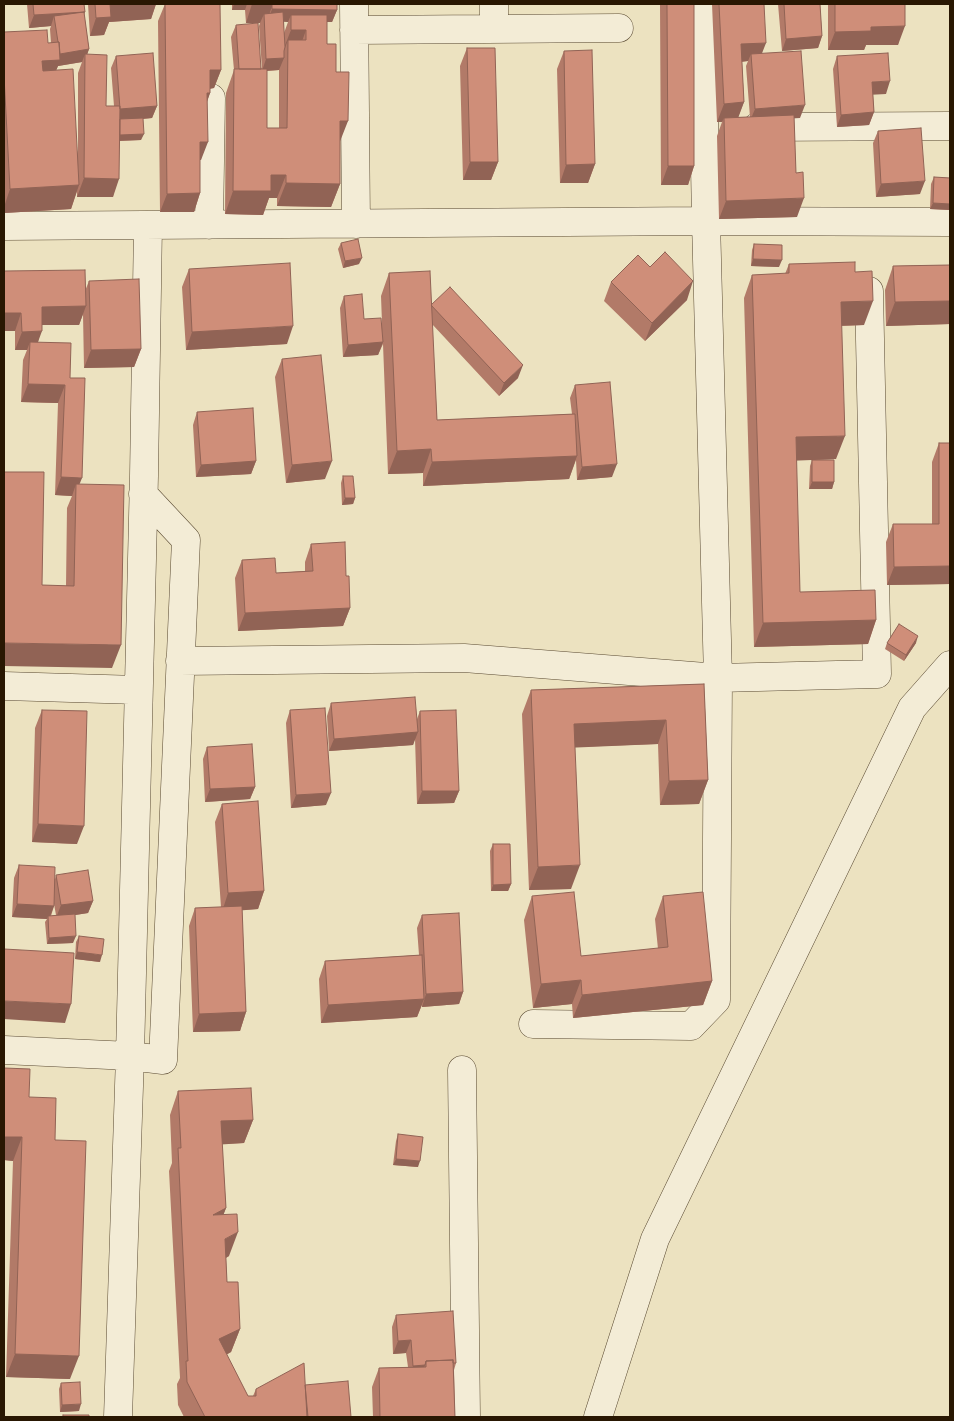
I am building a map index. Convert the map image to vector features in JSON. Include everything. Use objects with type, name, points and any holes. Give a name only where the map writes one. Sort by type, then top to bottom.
[{"type":"street","points":[[534,1024],[691,1026],[716,1000],[718,678],[706,221],[721,127],[702,4]]},
{"type":"street","points":[[356,224],[354,17],[494,16],[619,28]]},
{"type":"street","points":[[209,225],[212,98]]},
{"type":"street","points":[[721,127],[950,126]]},
{"type":"street","points":[[4,226],[706,221],[950,222]]},
{"type":"street","points":[[118,1417],[130,1056],[148,225]]},
{"type":"street","points":[[180,661],[464,658],[718,678],[877,674],[869,291]]},
{"type":"street","points":[[4,1050],[130,1056],[163,1060],[186,540],[143,494]]},
{"type":"street","points":[[598,1417],[655,1239],[912,708],[950,665]]},
{"type":"street","points":[[4,686],[138,690]]},
{"type":"street","points":[[462,1070],[466,1417]]},
{"type":"building","points":[[33,4],[84,4],[85,12],[34,15]]},
{"type":"building","points":[[95,4],[110,4],[111,17],[96,18]]},
{"type":"building","points":[[165,4],[220,4],[221,70],[210,70],[210,93],[207,93],[208,142],[200,142],[200,193],[167,194]]},
{"type":"building","points":[[272,4],[337,4],[337,10],[272,9]]},
{"type":"building","points":[[667,4],[694,4],[694,166],[668,166]]},
{"type":"building","points":[[719,4],[764,4],[766,43],[741,44],[744,102],[724,104]]},
{"type":"building","points":[[784,4],[820,4],[822,36],[786,39]]},
{"type":"building","points":[[835,4],[905,4],[905,26],[871,27],[871,31],[835,32]]},
{"type":"building","points":[[84,12],[89,49],[60,54],[54,16]]},
{"type":"building","points":[[283,12],[284,58],[266,59],[264,14]]},
{"type":"building","points":[[291,15],[327,15],[327,44],[336,44],[336,72],[349,72],[348,121],[340,121],[340,184],[286,183],[286,175],[271,175],[271,191],[233,191],[234,69],[267,69],[267,128],[287,128],[288,40],[306,40],[306,30],[291,30]]},
{"type":"building","points":[[258,23],[261,69],[239,69],[236,25]]},
{"type":"building","points":[[47,30],[48,43],[59,42],[60,60],[42,61],[43,71],[73,69],[79,185],[10,189],[4,76],[4,32]]},
{"type":"building","points":[[467,48],[495,48],[498,162],[470,162]]},
{"type":"building","points":[[592,50],[595,164],[566,165],[564,51]]},
{"type":"building","points":[[801,51],[805,105],[755,109],[751,54]]},
{"type":"building","points":[[153,53],[157,106],[120,109],[116,56]]},
{"type":"building","points":[[888,53],[890,81],[872,82],[874,112],[841,115],[837,56]]},
{"type":"building","points":[[85,54],[107,55],[106,106],[120,106],[119,179],[84,178]]},
{"type":"building","points":[[794,115],[796,173],[803,172],[804,198],[726,201],[724,118]]},
{"type":"building","points":[[143,118],[144,134],[120,135],[120,119]]},
{"type":"building","points":[[921,128],[925,181],[881,184],[878,131]]},
{"type":"building","points":[[934,177],[950,178],[950,204],[933,203]]},
{"type":"building","points":[[358,239],[362,258],[345,261],[341,243]]},
{"type":"building","points":[[754,244],[782,245],[782,260],[753,259]]},
{"type":"building","points":[[665,252],[693,281],[652,323],[611,282],[638,255],[650,267]]},
{"type":"building","points":[[855,262],[855,272],[872,271],[873,301],[841,302],[845,436],[796,437],[800,592],[875,590],[876,620],[763,623],[752,275],[789,273],[789,264]]},
{"type":"building","points":[[290,263],[293,326],[192,332],[189,269]]},
{"type":"building","points":[[950,265],[950,301],[895,302],[893,266]]},
{"type":"building","points":[[85,270],[86,306],[42,307],[42,331],[22,332],[21,313],[4,313],[4,271]]},
{"type":"building","points":[[430,271],[437,420],[575,414],[577,456],[432,462],[431,449],[397,451],[389,273]]},
{"type":"building","points":[[139,279],[141,349],[91,350],[89,281]]},
{"type":"building","points":[[450,287],[523,365],[504,383],[431,305]]},
{"type":"building","points":[[362,294],[364,319],[381,318],[383,342],[348,345],[344,296]]},
{"type":"building","points":[[30,342],[71,343],[70,378],[85,378],[82,478],[61,477],[65,385],[28,384]]},
{"type":"building","points":[[321,355],[332,461],[292,465],[282,359]]},
{"type":"building","points":[[610,382],[617,464],[582,467],[575,385]]},
{"type":"building","points":[[253,408],[256,461],[201,465],[197,412]]},
{"type":"building","points":[[939,443],[950,443],[950,566],[894,567],[893,524],[939,524]]},
{"type":"building","points":[[812,460],[834,460],[834,482],[812,482]]},
{"type":"building","points":[[4,472],[44,472],[42,585],[74,586],[76,484],[124,485],[121,645],[4,643]]},
{"type":"building","points":[[343,476],[353,476],[355,498],[345,498]]},
{"type":"building","points":[[345,542],[346,576],[349,576],[350,608],[245,613],[242,560],[275,558],[276,573],[313,571],[311,544]]},
{"type":"building","points":[[899,624],[918,636],[906,655],[887,643]]},
{"type":"building","points":[[704,684],[708,780],[669,781],[666,720],[574,724],[580,865],[538,867],[531,690]]},
{"type":"building","points":[[415,697],[418,732],[334,739],[331,703]]},
{"type":"building","points":[[325,708],[331,793],[296,795],[290,710]]},
{"type":"building","points":[[42,710],[87,711],[84,826],[38,824]]},
{"type":"building","points":[[456,710],[459,791],[422,791],[420,711]]},
{"type":"building","points":[[252,744],[255,787],[210,789],[207,747]]},
{"type":"building","points":[[258,801],[264,891],[228,893],[222,804]]},
{"type":"building","points":[[493,844],[510,844],[511,884],[493,885]]},
{"type":"building","points":[[19,865],[55,867],[54,906],[17,904]]},
{"type":"building","points":[[88,870],[93,901],[61,905],[56,875]]},
{"type":"building","points":[[574,892],[581,956],[668,947],[663,896],[703,892],[712,981],[582,995],[581,980],[541,984],[532,896]]},
{"type":"building","points":[[242,906],[246,1012],[199,1014],[195,908]]},
{"type":"building","points":[[459,913],[463,992],[426,994],[422,915]]},
{"type":"building","points":[[75,914],[76,936],[49,938],[48,916]]},
{"type":"building","points":[[79,936],[104,939],[102,955],[77,952]]},
{"type":"building","points":[[4,949],[74,953],[71,1004],[4,1001]]},
{"type":"building","points":[[422,955],[424,999],[328,1005],[325,961]]},
{"type":"building","points":[[4,1068],[30,1069],[29,1097],[56,1098],[55,1140],[86,1141],[79,1356],[15,1354],[22,1137],[4,1137]]},
{"type":"building","points":[[251,1088],[253,1120],[221,1121],[226,1208],[213,1215],[237,1214],[238,1232],[225,1239],[227,1282],[238,1282],[240,1329],[219,1339],[248,1396],[256,1396],[256,1389],[304,1363],[307,1417],[205,1417],[187,1382],[186,1361],[188,1361],[178,1148],[181,1148],[178,1091]]},
{"type":"building","points":[[398,1134],[423,1137],[420,1161],[396,1159]]},
{"type":"building","points":[[453,1311],[456,1363],[453,1363],[453,1360],[426,1361],[425,1365],[413,1366],[411,1340],[398,1341],[396,1315]]},
{"type":"building","points":[[453,1360],[455,1417],[380,1417],[379,1368],[426,1367],[426,1361]]},
{"type":"building","points":[[348,1381],[351,1417],[308,1417],[305,1385]]},
{"type":"building","points":[[80,1382],[81,1404],[62,1405],[61,1383]]},
{"type":"building","points":[[63,1415],[89,1415],[89,1417],[63,1417]]}]
